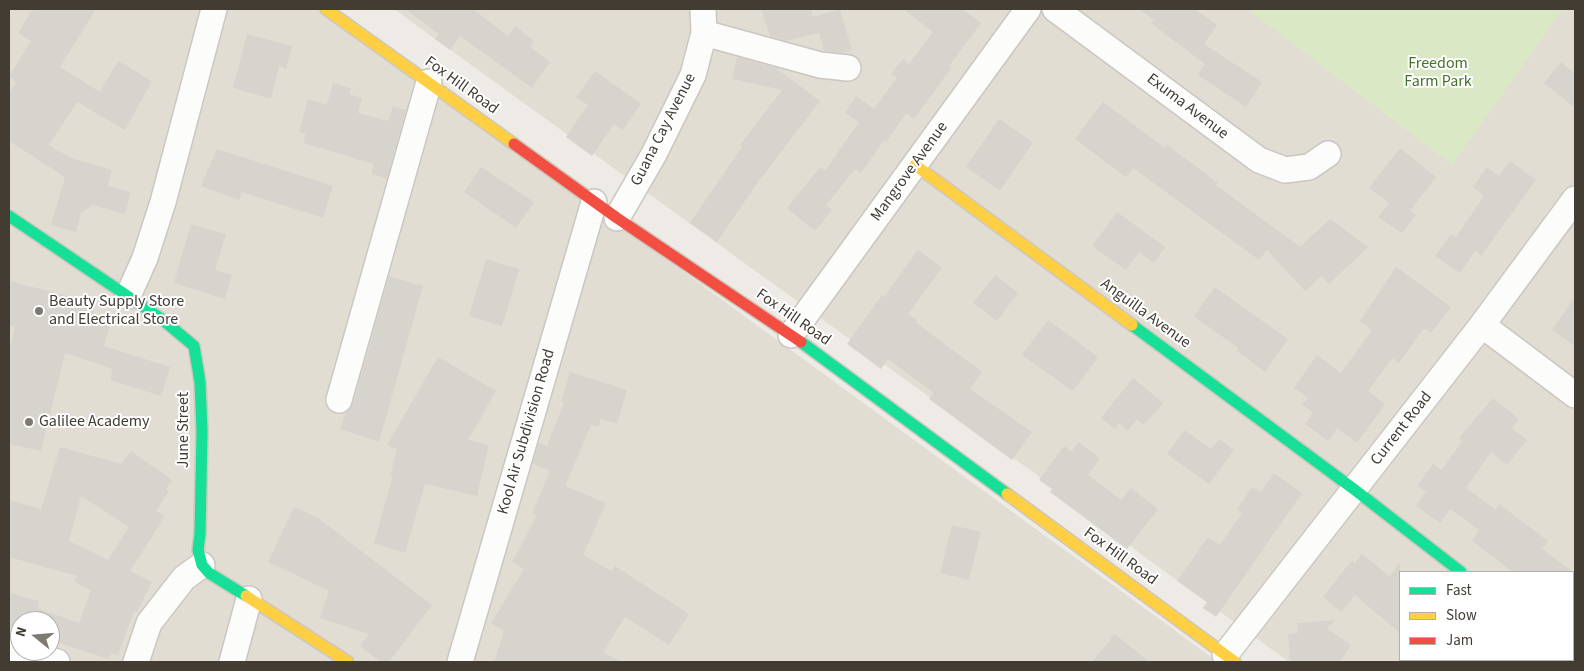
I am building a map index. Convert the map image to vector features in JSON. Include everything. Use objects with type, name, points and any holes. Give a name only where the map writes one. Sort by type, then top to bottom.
[{"type":"street","points":[[128,296],[145,258],[163,202],[214,9]]},
{"type":"street","name":"Fox Hill Road","points":[[326,9],[594,202],[791,335],[1230,659]]},
{"type":"street","name":"Mangrove Avenue","points":[[791,335],[1028,9]]},
{"type":"street","name":"Exuma Avenue","points":[[1055,9],[1258,160],[1284,170],[1309,167],[1328,154]]},
{"type":"street","points":[[704,21],[820,65],[848,68]]},
{"type":"street","name":"Guana Cay Avenue","points":[[617,218],[654,154],[694,75],[704,21]]},
{"type":"street","points":[[339,400],[429,82]]},
{"type":"street","name":"Anguilla Avenue","points":[[915,165],[1355,490],[1461,571]]},
{"type":"street","name":"Current Road","points":[[1230,659],[1575,199]]},
{"type":"street","name":"Kool Air Subdivision Road","points":[[460,662],[594,202]]},
{"type":"street","name":"June Street","points":[[9,216],[163,320],[194,346],[200,382],[202,431],[198,550],[202,565]]},
{"type":"street","points":[[1482,325],[1575,396]]},
{"type":"street","points":[[136,662],[149,623],[184,578],[202,565],[210,573],[249,599],[348,662]]},
{"type":"street","points":[[232,662],[249,599]]},
{"type":"street","points":[[9,650],[56,662]]},
{"type":"shaded area","points":[[9,9],[324,9],[1218,662],[9,662]]},
{"type":"shaded area","points":[[394,9],[1575,9],[1575,662],[1289,662],[1138,552],[1106,525]]},
{"type":"green space","name":"Freedom Farm Park","points":[[1247,9],[1563,9],[1452,165]]},
{"type":"building","points":[[33,9],[96,9],[60,67],[100,92],[118,61],[152,81],[125,130],[77,102],[49,145],[71,158],[112,170],[108,186],[131,192],[125,214],[93,205],[81,213],[76,232],[51,225],[65,177],[9,141],[9,94],[16,82],[9,76],[31,41],[18,33]]},
{"type":"building","points":[[405,9],[473,9],[508,36],[515,26],[534,41],[530,47],[550,62],[532,88],[460,36],[450,50],[435,39],[439,34]]},
{"type":"building","points":[[761,9],[811,9],[813,17],[840,9],[852,50],[842,53],[824,51],[819,33],[786,41],[770,36]]},
{"type":"building","points":[[903,9],[962,9],[981,23],[949,66],[951,68],[914,119],[906,113],[861,173],[855,169],[826,205],[832,210],[815,231],[787,208],[820,167],[825,171],[859,122],[845,113],[856,96],[874,109],[897,78],[891,74],[903,59],[909,64],[933,32]]},
{"type":"building","points":[[1139,9],[1195,9],[1217,25],[1204,44],[1262,82],[1246,107],[1198,75],[1205,64],[1152,24],[1154,20]]},
{"type":"building","points":[[247,34],[292,46],[286,69],[279,66],[271,99],[233,88]]},
{"type":"building","points":[[737,57],[776,68],[820,101],[758,182],[717,242],[690,223],[742,147],[740,145],[782,90],[732,79]]},
{"type":"building","points":[[1561,62],[1575,74],[1575,108],[1544,83]]},
{"type":"building","points":[[595,71],[641,104],[623,130],[614,124],[592,156],[566,137],[588,105],[576,97]]},
{"type":"building","points":[[333,83],[351,88],[349,94],[362,98],[358,113],[388,121],[393,106],[406,110],[387,179],[371,173],[374,164],[303,143],[306,134],[299,132],[308,99],[327,105]]},
{"type":"building","points":[[1103,102],[1165,148],[1167,145],[1218,183],[1216,185],[1300,247],[1330,219],[1368,247],[1329,284],[1321,276],[1305,291],[1267,250],[1259,260],[1133,168],[1126,177],[1075,139]]},
{"type":"building","points":[[999,119],[1033,142],[1000,191],[966,167]]},
{"type":"building","points":[[1400,148],[1436,177],[1410,211],[1416,215],[1402,233],[1378,217],[1389,203],[1369,188]]},
{"type":"building","points":[[217,149],[333,186],[323,218],[242,192],[239,200],[201,186]]},
{"type":"building","points":[[1510,161],[1536,180],[1481,256],[1475,251],[1460,273],[1435,256],[1451,234],[1456,237],[1484,196],[1473,187],[1487,167],[1499,176]]},
{"type":"building","points":[[481,167],[534,202],[516,228],[464,192]]},
{"type":"building","points":[[1117,212],[1165,247],[1154,263],[1139,252],[1126,270],[1092,246]]},
{"type":"building","points":[[191,224],[226,234],[215,270],[232,275],[225,299],[174,283]]},
{"type":"building","points":[[918,250],[942,268],[908,314],[917,320],[915,322],[982,372],[970,389],[1032,432],[1012,460],[929,399],[934,393],[888,359],[881,369],[847,344],[882,295],[884,297]]},
{"type":"building","points":[[486,259],[519,269],[502,326],[469,316]]},
{"type":"building","points":[[1396,267],[1451,307],[1431,333],[1424,328],[1399,363],[1392,358],[1368,391],[1385,404],[1357,443],[1337,428],[1328,441],[1305,424],[1313,413],[1302,405],[1308,398],[1294,388],[1317,355],[1341,373],[1372,330],[1360,321]]},
{"type":"building","points":[[995,275],[1018,293],[997,321],[973,303]]},
{"type":"building","points":[[389,276],[423,286],[379,442],[340,429],[346,412],[353,404]]},
{"type":"building","points":[[9,281],[72,297],[72,299],[95,306],[91,320],[110,326],[104,346],[170,367],[161,396],[110,380],[113,369],[65,353],[41,451],[9,444],[9,352],[15,326],[9,325]]},
{"type":"building","points":[[1215,287],[1288,339],[1265,372],[1237,351],[1238,348],[1194,316]]},
{"type":"building","points":[[1575,297],[1575,346],[1552,330]]},
{"type":"building","points":[[1048,320],[1098,357],[1073,391],[1022,355]]},
{"type":"building","points":[[438,357],[496,391],[468,440],[489,445],[477,496],[425,484],[405,553],[374,543],[393,476],[390,476],[397,449],[387,445]]},
{"type":"building","points":[[570,372],[627,390],[617,424],[601,419],[598,427],[591,425],[565,486],[606,503],[583,555],[612,571],[615,566],[689,614],[669,645],[625,617],[603,652],[621,662],[494,662],[504,631],[491,623],[524,569],[512,562],[537,516],[532,513],[550,471],[533,464],[539,443],[547,446],[564,403],[561,402]]},
{"type":"building","points":[[1133,378],[1163,403],[1144,425],[1137,419],[1128,431],[1119,423],[1115,429],[1101,418]]},
{"type":"building","points":[[1493,398],[1519,419],[1512,428],[1527,440],[1507,465],[1491,452],[1466,488],[1495,509],[1499,504],[1548,541],[1542,549],[1572,571],[1512,571],[1472,541],[1479,530],[1450,509],[1440,523],[1416,506],[1426,492],[1417,486],[1433,464],[1442,470],[1462,441],[1459,438]]},
{"type":"building","points":[[1184,430],[1211,449],[1219,439],[1234,450],[1209,484],[1167,454]]},
{"type":"building","points":[[1078,442],[1100,458],[1088,475],[1121,500],[1131,488],[1158,509],[1127,549],[1050,492],[1052,489],[1039,480],[1064,446],[1072,452]]},
{"type":"building","points":[[60,447],[121,464],[131,451],[172,480],[166,489],[169,491],[156,511],[165,516],[130,571],[152,582],[137,612],[134,611],[118,655],[111,653],[109,659],[60,643],[60,616],[79,623],[91,590],[74,582],[77,576],[9,557],[9,500],[41,509]],"holes":[[[81,496],[129,527],[108,560],[69,541]]]},
{"type":"building","points":[[1274,473],[1302,493],[1216,617],[1203,608],[1207,602],[1177,581],[1208,537],[1220,545],[1242,513],[1237,510],[1252,487],[1261,492]]},
{"type":"building","points":[[294,507],[318,518],[432,605],[389,662],[381,662],[360,646],[369,634],[320,618],[329,591],[268,562]]},
{"type":"building","points":[[952,525],[981,532],[969,580],[940,573]]},
{"type":"building","points":[[1362,554],[1389,576],[1400,563],[1399,632],[1355,595],[1341,612],[1323,597],[1352,560],[1355,563]]},
{"type":"building","points":[[9,593],[39,601],[37,608],[45,611],[10,611],[9,626]]},
{"type":"building","points":[[1335,620],[1327,629],[1351,645],[1340,662],[1296,662],[1290,659],[1288,634],[1298,633],[1297,623]]},
{"type":"building","points":[[1115,634],[1149,662],[1092,662]]},
{"type":"traffic: fast","points":[[9,216],[163,320],[194,346],[200,382],[202,431],[198,550],[202,565],[209,573],[246,596]]},
{"type":"traffic: fast","points":[[1132,325],[1355,490],[1460,571]]},
{"type":"traffic: fast","points":[[801,342],[1007,494]]},
{"type":"traffic: slow","points":[[326,9],[514,144]]},
{"type":"traffic: slow","points":[[915,165],[1132,325]]},
{"type":"traffic: slow","points":[[1007,494],[1235,662]]},
{"type":"traffic: slow","points":[[246,596],[348,662]]},
{"type":"traffic: jam","points":[[514,144],[617,218],[801,342]]},
{"type":"place","name":"Beauty Supply Store and Electrical Store","points":[[39,311]]},
{"type":"place","name":"Galilee Academy","points":[[29,422]]}]
